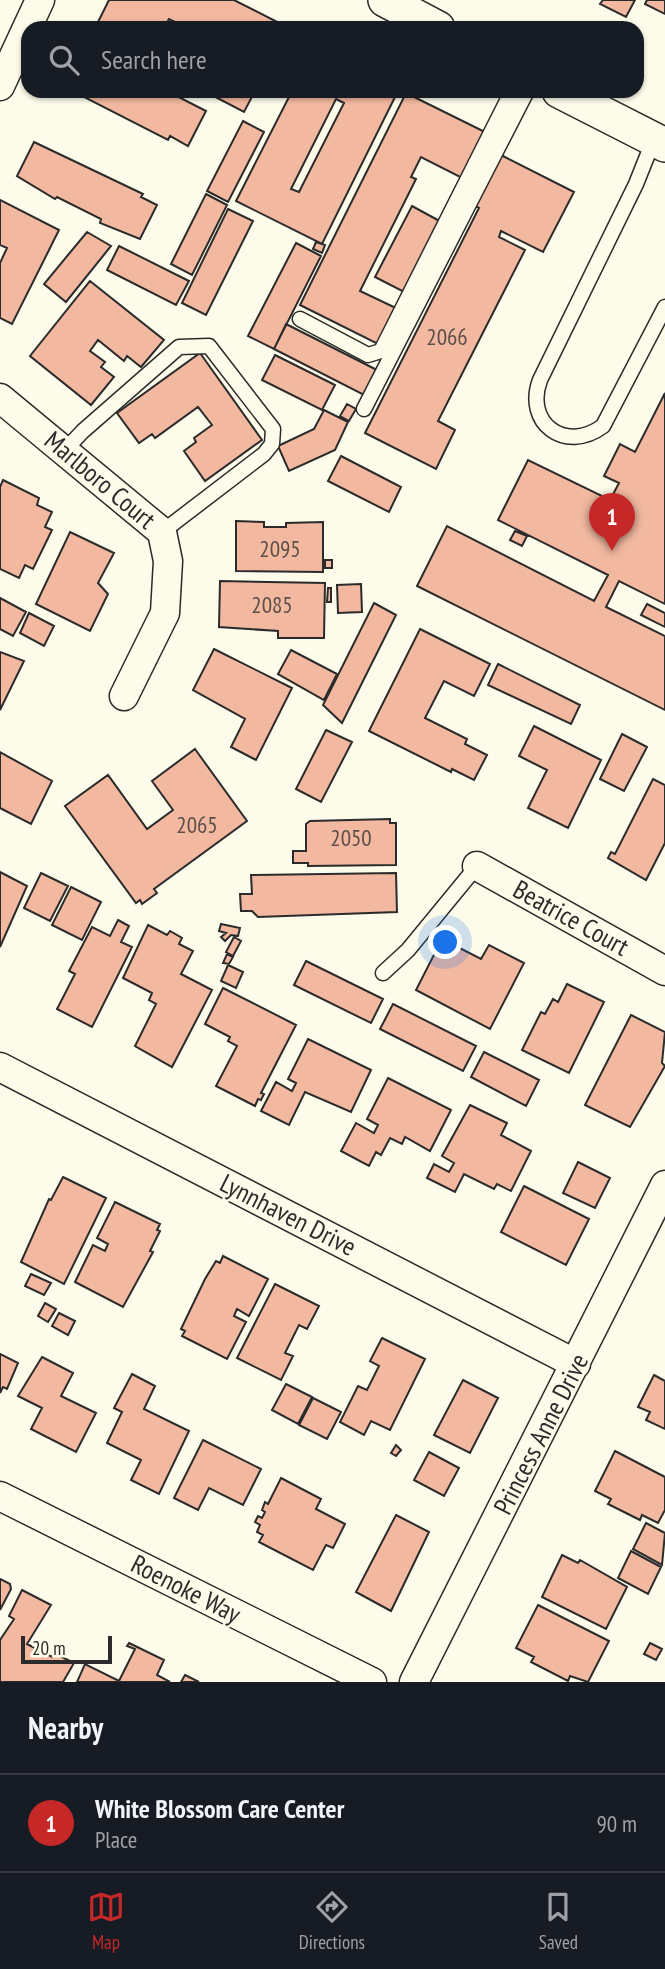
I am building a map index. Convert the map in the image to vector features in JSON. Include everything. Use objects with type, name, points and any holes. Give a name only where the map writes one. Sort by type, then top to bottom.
[{"type":"street","points":[[30,21],[40,0]]},
{"type":"street","points":[[385,0],[425,21]]},
{"type":"street","points":[[0,86],[21,41]]},
{"type":"street","points":[[573,98],[660,142]]},
{"type":"street","name":"Marlboro Court","points":[[0,398],[162,532],[168,561],[164,613],[124,696]]},
{"type":"street","name":"Beatrice Court","points":[[477,866],[665,971]]},
{"type":"street","name":"Lynnhaven Drive","points":[[0,1067],[576,1364]]},
{"type":"street","name":"Princess Anne Drive","points":[[414,1682],[665,1185]]},
{"type":"street","name":"Roenoke Way","points":[[0,1496],[372,1682]]},
{"type":"lane","points":[[300,319],[368,355],[381,351],[508,98]]},
{"type":"lane","points":[[364,409],[523,98]]},
{"type":"lane","points":[[660,142],[636,184],[540,380],[536,404],[546,426],[569,437],[593,434],[603,426],[665,307]]},
{"type":"lane","points":[[64,451],[83,430],[179,347],[194,344],[209,346],[273,429],[272,444],[264,454],[162,532]]},
{"type":"lane","points":[[383,973],[408,950],[477,866]]},
{"type":"building","points":[[109,0],[234,0],[275,21],[169,19],[98,21]]},
{"type":"building","points":[[603,0],[635,0],[626,17],[600,4]]},
{"type":"building","points":[[647,0],[665,0],[665,14],[645,4]]},
{"type":"building","points":[[86,98],[181,98],[206,111],[188,146],[170,136],[168,140]]},
{"type":"building","points":[[217,98],[251,98],[244,112]]},
{"type":"building","points":[[288,98],[395,98],[322,244],[236,201]],"holes":[[[336,99],[344,103],[299,192],[291,189]]]},
{"type":"building","points":[[404,98],[416,98],[489,134],[466,180],[421,157],[411,177],[416,179],[360,291],[398,309],[380,345],[300,305]]},
{"type":"building","points":[[243,121],[264,132],[228,202],[207,191]]},
{"type":"building","points":[[34,142],[143,194],[141,197],[157,205],[140,239],[100,223],[101,219],[57,197],[55,199],[17,176]]},
{"type":"building","points":[[501,155],[574,192],[543,252],[501,231],[499,237],[525,250],[438,421],[455,430],[436,469],[365,433],[479,208],[475,206]]},
{"type":"building","points":[[206,194],[227,205],[192,275],[171,264]]},
{"type":"building","points":[[0,200],[59,230],[12,324],[0,318],[0,263],[7,248],[0,245]]},
{"type":"building","points":[[412,206],[445,224],[408,294],[375,277]]},
{"type":"building","points":[[228,209],[253,221],[206,315],[182,303]]},
{"type":"building","points":[[87,232],[111,246],[66,302],[44,284]]},
{"type":"building","points":[[316,242],[325,245],[322,253],[313,249]]},
{"type":"building","points":[[296,243],[321,256],[274,349],[248,336]]},
{"type":"building","points":[[119,246],[189,281],[176,305],[107,270]]},
{"type":"building","points":[[90,281],[164,340],[141,367],[127,356],[124,361],[98,340],[90,351],[105,362],[101,367],[114,377],[91,405],[30,356]]},
{"type":"building","points":[[286,324],[379,371],[366,396],[274,349]]},
{"type":"building","points":[[200,353],[262,440],[205,481],[184,451],[196,442],[194,438],[212,425],[198,407],[155,438],[152,434],[139,443],[117,413]]},
{"type":"building","points":[[275,355],[335,385],[322,410],[262,380]]},
{"type":"building","points":[[665,393],[665,604],[619,581],[606,607],[665,636],[665,710],[417,586],[447,526],[594,601],[608,575],[498,520],[528,460],[610,500],[619,483],[604,476],[620,444],[635,452]]},
{"type":"building","points":[[347,404],[356,409],[349,421],[340,416]]},
{"type":"building","points":[[324,410],[348,422],[335,450],[289,471],[278,446],[314,429]]},
{"type":"building","points":[[341,456],[401,487],[389,512],[328,481]]},
{"type":"building","points":[[3,480],[39,498],[37,505],[52,512],[45,527],[52,530],[33,569],[25,565],[19,578],[0,569],[0,487]]},
{"type":"building","points":[[236,521],[264,522],[264,527],[286,527],[286,523],[323,522],[323,572],[236,571]]},
{"type":"building","points":[[515,531],[527,536],[522,546],[510,540]]},
{"type":"building","points":[[70,532],[114,553],[98,583],[108,594],[90,631],[36,604]]},
{"type":"building","points":[[325,560],[332,560],[332,568],[325,568]]},
{"type":"building","points":[[220,581],[325,583],[324,638],[278,638],[278,631],[219,627]]},
{"type":"building","points":[[361,584],[362,612],[338,613],[337,585]]},
{"type":"building","points":[[328,588],[331,588],[331,602],[327,602]]},
{"type":"building","points":[[0,598],[26,612],[13,636],[0,629]]},
{"type":"building","points":[[374,603],[396,615],[342,723],[323,705]]},
{"type":"building","points":[[647,604],[665,613],[665,627],[641,615]]},
{"type":"building","points":[[29,613],[54,626],[44,646],[20,633]]},
{"type":"building","points":[[420,629],[490,664],[474,696],[444,681],[425,718],[467,739],[465,744],[487,755],[474,780],[452,769],[451,772],[369,731]]},
{"type":"building","points":[[214,649],[292,688],[256,760],[231,747],[245,719],[193,690]]},
{"type":"building","points":[[291,650],[337,674],[324,700],[278,674]]},
{"type":"building","points":[[0,652],[24,661],[0,710]]},
{"type":"building","points":[[498,664],[580,705],[571,724],[488,685]]},
{"type":"building","points":[[534,726],[601,760],[568,828],[528,808],[547,770],[519,756]]},
{"type":"building","points":[[326,730],[352,742],[321,802],[296,789]]},
{"type":"building","points":[[622,734],[647,747],[624,791],[600,779]]},
{"type":"building","points":[[195,749],[247,821],[154,889],[157,893],[142,904],[140,900],[136,903],[65,806],[108,775],[147,829],[173,810],[152,781]]},
{"type":"building","points":[[0,752],[52,781],[31,824],[0,808]]},
{"type":"building","points":[[653,779],[665,785],[665,843],[646,880],[608,858],[611,852],[615,854]]},
{"type":"building","points":[[390,819],[390,823],[396,823],[396,865],[308,866],[308,863],[293,863],[293,851],[306,851],[306,824],[310,821]]},
{"type":"building","points":[[0,872],[27,886],[0,947]]},
{"type":"building","points":[[41,873],[68,886],[50,921],[24,908]]},
{"type":"building","points":[[396,873],[397,912],[258,917],[252,911],[241,911],[240,894],[252,894],[251,875]]},
{"type":"building","points":[[71,887],[101,902],[82,940],[52,925]]},
{"type":"building","points":[[118,920],[129,926],[121,942],[132,947],[92,1027],[57,1009],[75,974],[69,971],[92,927],[110,936]]},
{"type":"building","points":[[221,924],[240,928],[238,936],[231,935],[225,941],[221,937],[226,933],[219,931]]},
{"type":"building","points":[[148,925],[167,935],[170,931],[182,938],[179,944],[193,951],[181,974],[212,990],[172,1067],[135,1046],[156,1004],[149,1000],[152,993],[123,978]]},
{"type":"building","points":[[234,937],[241,941],[233,956],[226,952]]},
{"type":"building","points":[[442,939],[481,959],[489,945],[524,963],[490,1029],[416,990]]},
{"type":"building","points":[[227,954],[233,957],[229,964],[223,963]]},
{"type":"building","points":[[306,961],[383,999],[371,1023],[294,985]]},
{"type":"building","points":[[228,965],[243,972],[236,988],[221,981]]},
{"type":"building","points":[[567,984],[604,1002],[569,1073],[522,1050],[541,1012],[545,1014],[553,999],[558,1002]]},
{"type":"building","points":[[223,988],[296,1025],[261,1093],[264,1094],[261,1100],[258,1099],[255,1106],[216,1086],[237,1046],[228,1041],[230,1037],[205,1024]]},
{"type":"building","points":[[393,1004],[476,1046],[463,1071],[380,1029]]},
{"type":"building","points":[[631,1015],[665,1032],[662,1063],[665,1066],[630,1127],[585,1105]]},
{"type":"building","points":[[308,1039],[371,1070],[351,1112],[305,1092],[289,1125],[261,1111],[276,1082],[292,1091],[296,1083],[288,1079]]},
{"type":"building","points":[[484,1052],[539,1080],[526,1106],[471,1077]]},
{"type":"building","points":[[388,1078],[451,1110],[430,1151],[405,1137],[402,1144],[390,1138],[381,1155],[376,1152],[369,1166],[341,1151],[356,1123],[374,1133],[378,1125],[367,1119]]},
{"type":"building","points":[[470,1105],[507,1123],[501,1135],[531,1151],[511,1191],[497,1184],[494,1189],[464,1174],[455,1192],[427,1178],[434,1164],[449,1172],[454,1163],[442,1156]]},
{"type":"building","points":[[578,1162],[610,1178],[595,1208],[563,1193]]},
{"type":"building","points":[[63,1177],[106,1198],[64,1284],[21,1262],[49,1199],[51,1200]]},
{"type":"building","points":[[524,1186],[589,1219],[566,1265],[501,1232]]},
{"type":"building","points":[[115,1202],[160,1224],[157,1230],[160,1231],[150,1251],[153,1252],[123,1307],[75,1282],[93,1245],[105,1251],[108,1244],[97,1238]]},
{"type":"building","points":[[223,1256],[268,1279],[249,1316],[237,1309],[234,1316],[246,1322],[227,1359],[182,1336],[185,1331],[181,1329],[205,1279],[216,1261],[220,1263]]},
{"type":"building","points":[[31,1274],[51,1283],[44,1295],[25,1286]]},
{"type":"building","points":[[275,1284],[319,1306],[307,1329],[299,1325],[285,1353],[293,1356],[281,1380],[237,1358]]},
{"type":"building","points":[[45,1303],[56,1309],[48,1322],[38,1316]]},
{"type":"building","points":[[59,1313],[75,1321],[68,1335],[52,1326]]},
{"type":"building","points":[[382,1338],[425,1359],[390,1430],[371,1421],[364,1435],[340,1422],[358,1386],[367,1390],[379,1366],[370,1361]]},
{"type":"building","points":[[0,1354],[18,1363],[7,1389],[3,1387],[0,1393]]},
{"type":"building","points":[[42,1357],[73,1373],[61,1396],[96,1413],[76,1452],[31,1429],[42,1408],[18,1396]]},
{"type":"building","points":[[132,1374],[155,1386],[144,1409],[189,1431],[159,1494],[131,1480],[141,1460],[107,1443],[122,1412],[114,1408]]},
{"type":"building","points":[[654,1375],[665,1381],[665,1429],[646,1420],[650,1412],[638,1407]]},
{"type":"building","points":[[463,1380],[498,1398],[470,1453],[434,1435]]},
{"type":"building","points":[[286,1384],[312,1397],[298,1424],[272,1410]]},
{"type":"building","points":[[313,1398],[341,1412],[327,1439],[299,1425]]},
{"type":"building","points":[[203,1440],[261,1469],[243,1505],[209,1488],[198,1510],[174,1498]]},
{"type":"building","points":[[396,1445],[401,1450],[396,1456],[391,1453]]},
{"type":"building","points":[[615,1451],[665,1477],[665,1510],[658,1523],[642,1515],[640,1520],[608,1504],[611,1499],[595,1491]]},
{"type":"building","points":[[429,1452],[459,1468],[444,1496],[414,1480]]},
{"type":"building","points":[[281,1478],[321,1499],[316,1509],[345,1524],[333,1548],[326,1545],[313,1570],[259,1542],[263,1535],[257,1532],[260,1525],[255,1522],[258,1516],[262,1518],[265,1502],[268,1504]]},
{"type":"building","points":[[396,1515],[429,1532],[391,1611],[356,1592]]},
{"type":"building","points":[[646,1523],[665,1533],[662,1565],[633,1549]]},
{"type":"building","points":[[631,1551],[661,1567],[648,1594],[618,1578]]},
{"type":"building","points":[[562,1555],[578,1563],[580,1560],[627,1587],[606,1629],[542,1597]]},
{"type":"building","points":[[0,1579],[10,1584],[11,1589],[0,1610]]},
{"type":"building","points":[[22,1590],[51,1605],[27,1644],[52,1657],[54,1653],[74,1663],[63,1682],[0,1682],[0,1640],[14,1619],[9,1616]]},
{"type":"building","points":[[538,1605],[609,1641],[588,1682],[570,1676],[568,1681],[531,1662],[534,1657],[516,1648]]},
{"type":"building","points":[[129,1643],[164,1660],[157,1675],[170,1682],[77,1682],[85,1664],[119,1681],[135,1649],[127,1646]]},
{"type":"building","points":[[650,1643],[662,1649],[656,1660],[644,1654]]},
{"type":"building","points":[[185,1675],[199,1682],[181,1682]]},
{"type":"place","name":"White Blossom Care Center","points":[[612,551]]}]
